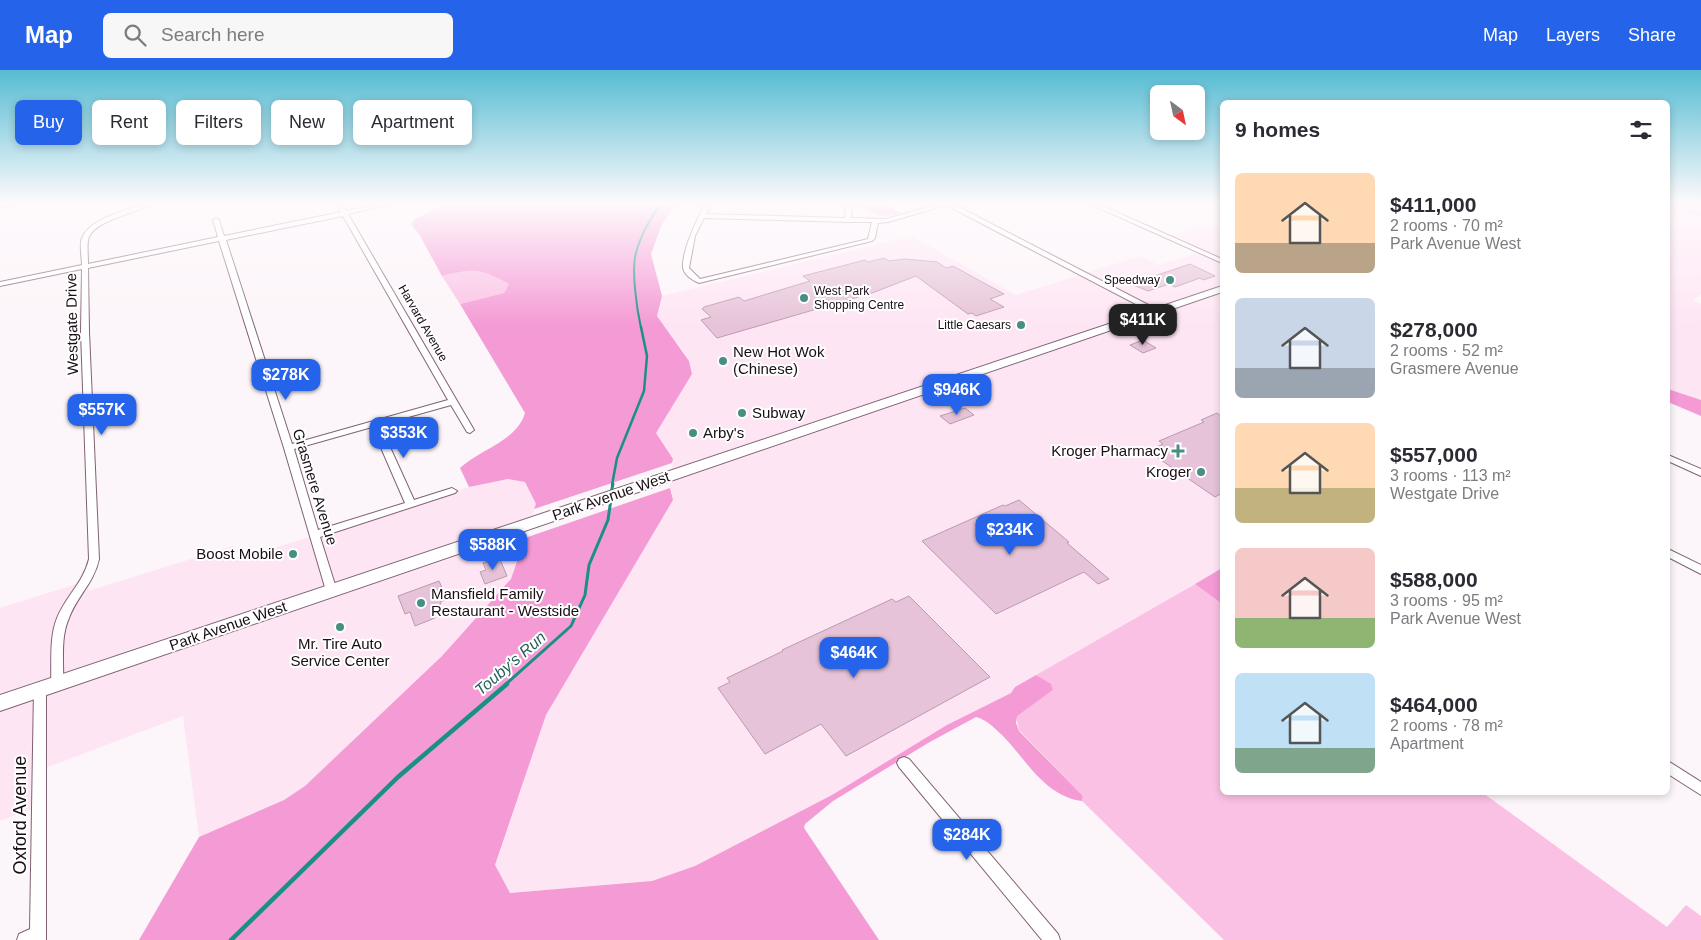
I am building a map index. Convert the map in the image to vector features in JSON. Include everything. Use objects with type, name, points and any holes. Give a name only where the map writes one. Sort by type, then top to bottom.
[{"type":"main road","name":"Park Avenue West","points":[[0,703],[1220,290]]},
{"type":"street","name":"Westgate Drive","points":[[57,684],[62,619],[86,584],[93,568],[94,559],[85,332],[84,245]]},
{"type":"street","points":[[0,284],[190,245]]},
{"type":"street","name":"Grasmere Avenue","points":[[225,245],[331,590]]},
{"type":"street","name":"Harvard Avenue","points":[[362,245],[470,430]]},
{"type":"street","points":[[689,245],[686,268],[699,281],[851,245]]},
{"type":"street","points":[[1028,245],[1156,311]]},
{"type":"street","points":[[1185,245],[1220,260]]},
{"type":"street","points":[[289,448],[454,401]]},
{"type":"street","points":[[375,423],[411,504]]},
{"type":"street","points":[[1670,459],[1701,473]]},
{"type":"street","points":[[315,535],[452,491]]},
{"type":"street","points":[[1670,554],[1701,570]]},
{"type":"street","name":"Oxford Avenue","points":[[34,938],[40,689]]},
{"type":"street","points":[[904,763],[1052,940]]},
{"type":"street","points":[[1670,768],[1701,789]]},
{"type":"shaded area","points":[[425,245],[654,245],[651,254],[662,296],[657,316],[689,361],[692,374],[656,433],[673,459],[672,463],[534,509],[536,504],[525,482],[508,479],[469,487],[460,468],[506,438],[521,423],[525,413],[460,304],[504,293],[509,284],[491,275],[477,271],[442,276]]},
{"type":"shaded area","points":[[876,245],[927,245],[1016,295],[1140,256],[1159,265],[1203,251],[1189,245],[1220,245],[1220,569],[1015,687],[1011,693],[963,717],[832,795],[695,866],[652,881],[510,893],[495,866],[546,715],[673,500],[670,488],[673,459],[655,433],[692,374],[689,360],[657,316],[662,296]]},
{"type":"shaded area","points":[[1670,245],[1701,245],[1701,294],[1693,300],[1701,304],[1701,400],[1670,390]]},
{"type":"shaded area","points":[[468,270],[487,272],[509,284],[504,293],[460,304],[442,276]]},
{"type":"shaded area","points":[[1670,390],[1701,400],[1701,416],[1670,403]]},
{"type":"shaded area","points":[[508,479],[525,482],[536,504],[511,579],[442,656],[305,786],[284,800],[199,837],[183,716],[40,770],[39,806],[0,821],[0,608],[92,579],[88,591],[233,546],[236,560],[469,487]]},
{"type":"shaded area","points":[[670,488],[673,500],[546,715],[495,865],[510,893],[652,881],[695,866],[832,795],[947,725],[1011,693],[1015,687],[1036,675],[1051,684],[1053,690],[1017,716],[1016,723],[1019,731],[1083,796],[1082,801],[1069,798],[1046,784],[1001,734],[987,722],[976,717],[928,743],[833,801],[805,824],[804,828],[879,940],[139,940],[199,837],[284,800],[305,786],[442,656],[511,579],[525,538]]},
{"type":"shaded area","points":[[1220,569],[1220,603],[1195,584]]},
{"type":"shaded area","points":[[1195,584],[1220,603],[1220,795],[1486,795],[1667,927],[1686,905],[1701,916],[1701,940],[1224,940],[1082,801],[1083,796],[1019,730],[1016,716],[1053,690],[1036,675]]},
{"type":"building","name":"West Park Shopping Centre","points":[[884,258],[889,261],[905,259],[937,262],[946,268],[953,266],[1004,294],[990,299],[1004,307],[976,316],[972,313],[968,314],[916,276],[872,293],[717,338],[701,320],[711,317],[702,309],[704,307],[739,297],[744,301],[810,281],[803,276],[865,260],[868,262]]},
{"type":"building","points":[[1190,264],[1215,276],[1203,280],[1200,278],[1175,287],[1169,284],[1148,291],[1131,284]]},
{"type":"building","points":[[1143,340],[1156,348],[1143,353],[1130,345]]},
{"type":"building","points":[[965,408],[974,415],[950,424],[940,416]]},
{"type":"building","name":"Kroger","points":[[1217,413],[1220,415],[1220,494],[1215,497],[1148,451],[1163,444],[1159,441],[1204,422],[1201,420]]},
{"type":"building","points":[[1019,500],[1109,579],[1098,584],[1084,572],[996,614],[922,541],[1003,505],[1005,506]]},
{"type":"building","points":[[499,557],[507,576],[485,584],[480,572],[486,570],[483,563]]},
{"type":"building","name":"Mansfield Family Restaurant - Westside","points":[[439,581],[447,599],[432,608],[435,618],[415,626],[410,612],[405,614],[398,596]]},
{"type":"building","points":[[909,596],[990,677],[846,756],[821,724],[765,754],[718,688],[730,682],[727,678],[782,650],[892,599],[896,602]]},
{"type":"waterway","name":"Touby's Run","points":[[639,245],[634,269],[641,328]]},
{"type":"waterway","name":"Touby's Run","points":[[612,485],[617,458],[644,391],[647,356],[641,327]]},
{"type":"waterway","name":"Touby's Run","points":[[611,493],[613,484]]},
{"type":"waterway","name":"Touby's Run","points":[[505,685],[571,626],[585,595],[589,565],[608,520],[611,499]]},
{"type":"waterway","name":"Touby's Run","points":[[231,940],[398,777],[507,684]]},
{"type":"place","name":"Speedway","points":[[1170,280]]},
{"type":"place","name":"West Park Shopping Centre","points":[[804,298]]},
{"type":"place","name":"Little Caesars","points":[[1021,325]]},
{"type":"place","name":"New Hot Wok (Chinese)","points":[[723,361]]},
{"type":"place","name":"Subway","points":[[742,413]]},
{"type":"place","name":"Arby's","points":[[693,433]]},
{"type":"place","name":"Kroger Pharmacy","points":[[1178,451]]},
{"type":"place","name":"Kroger","points":[[1201,472]]},
{"type":"place","name":"Boost Mobile","points":[[293,554]]},
{"type":"place","name":"Mansfield Family Restaurant - Westside","points":[[421,603]]},
{"type":"place","name":"Mr. Tire Auto Service Center","points":[[340,627]]}]
